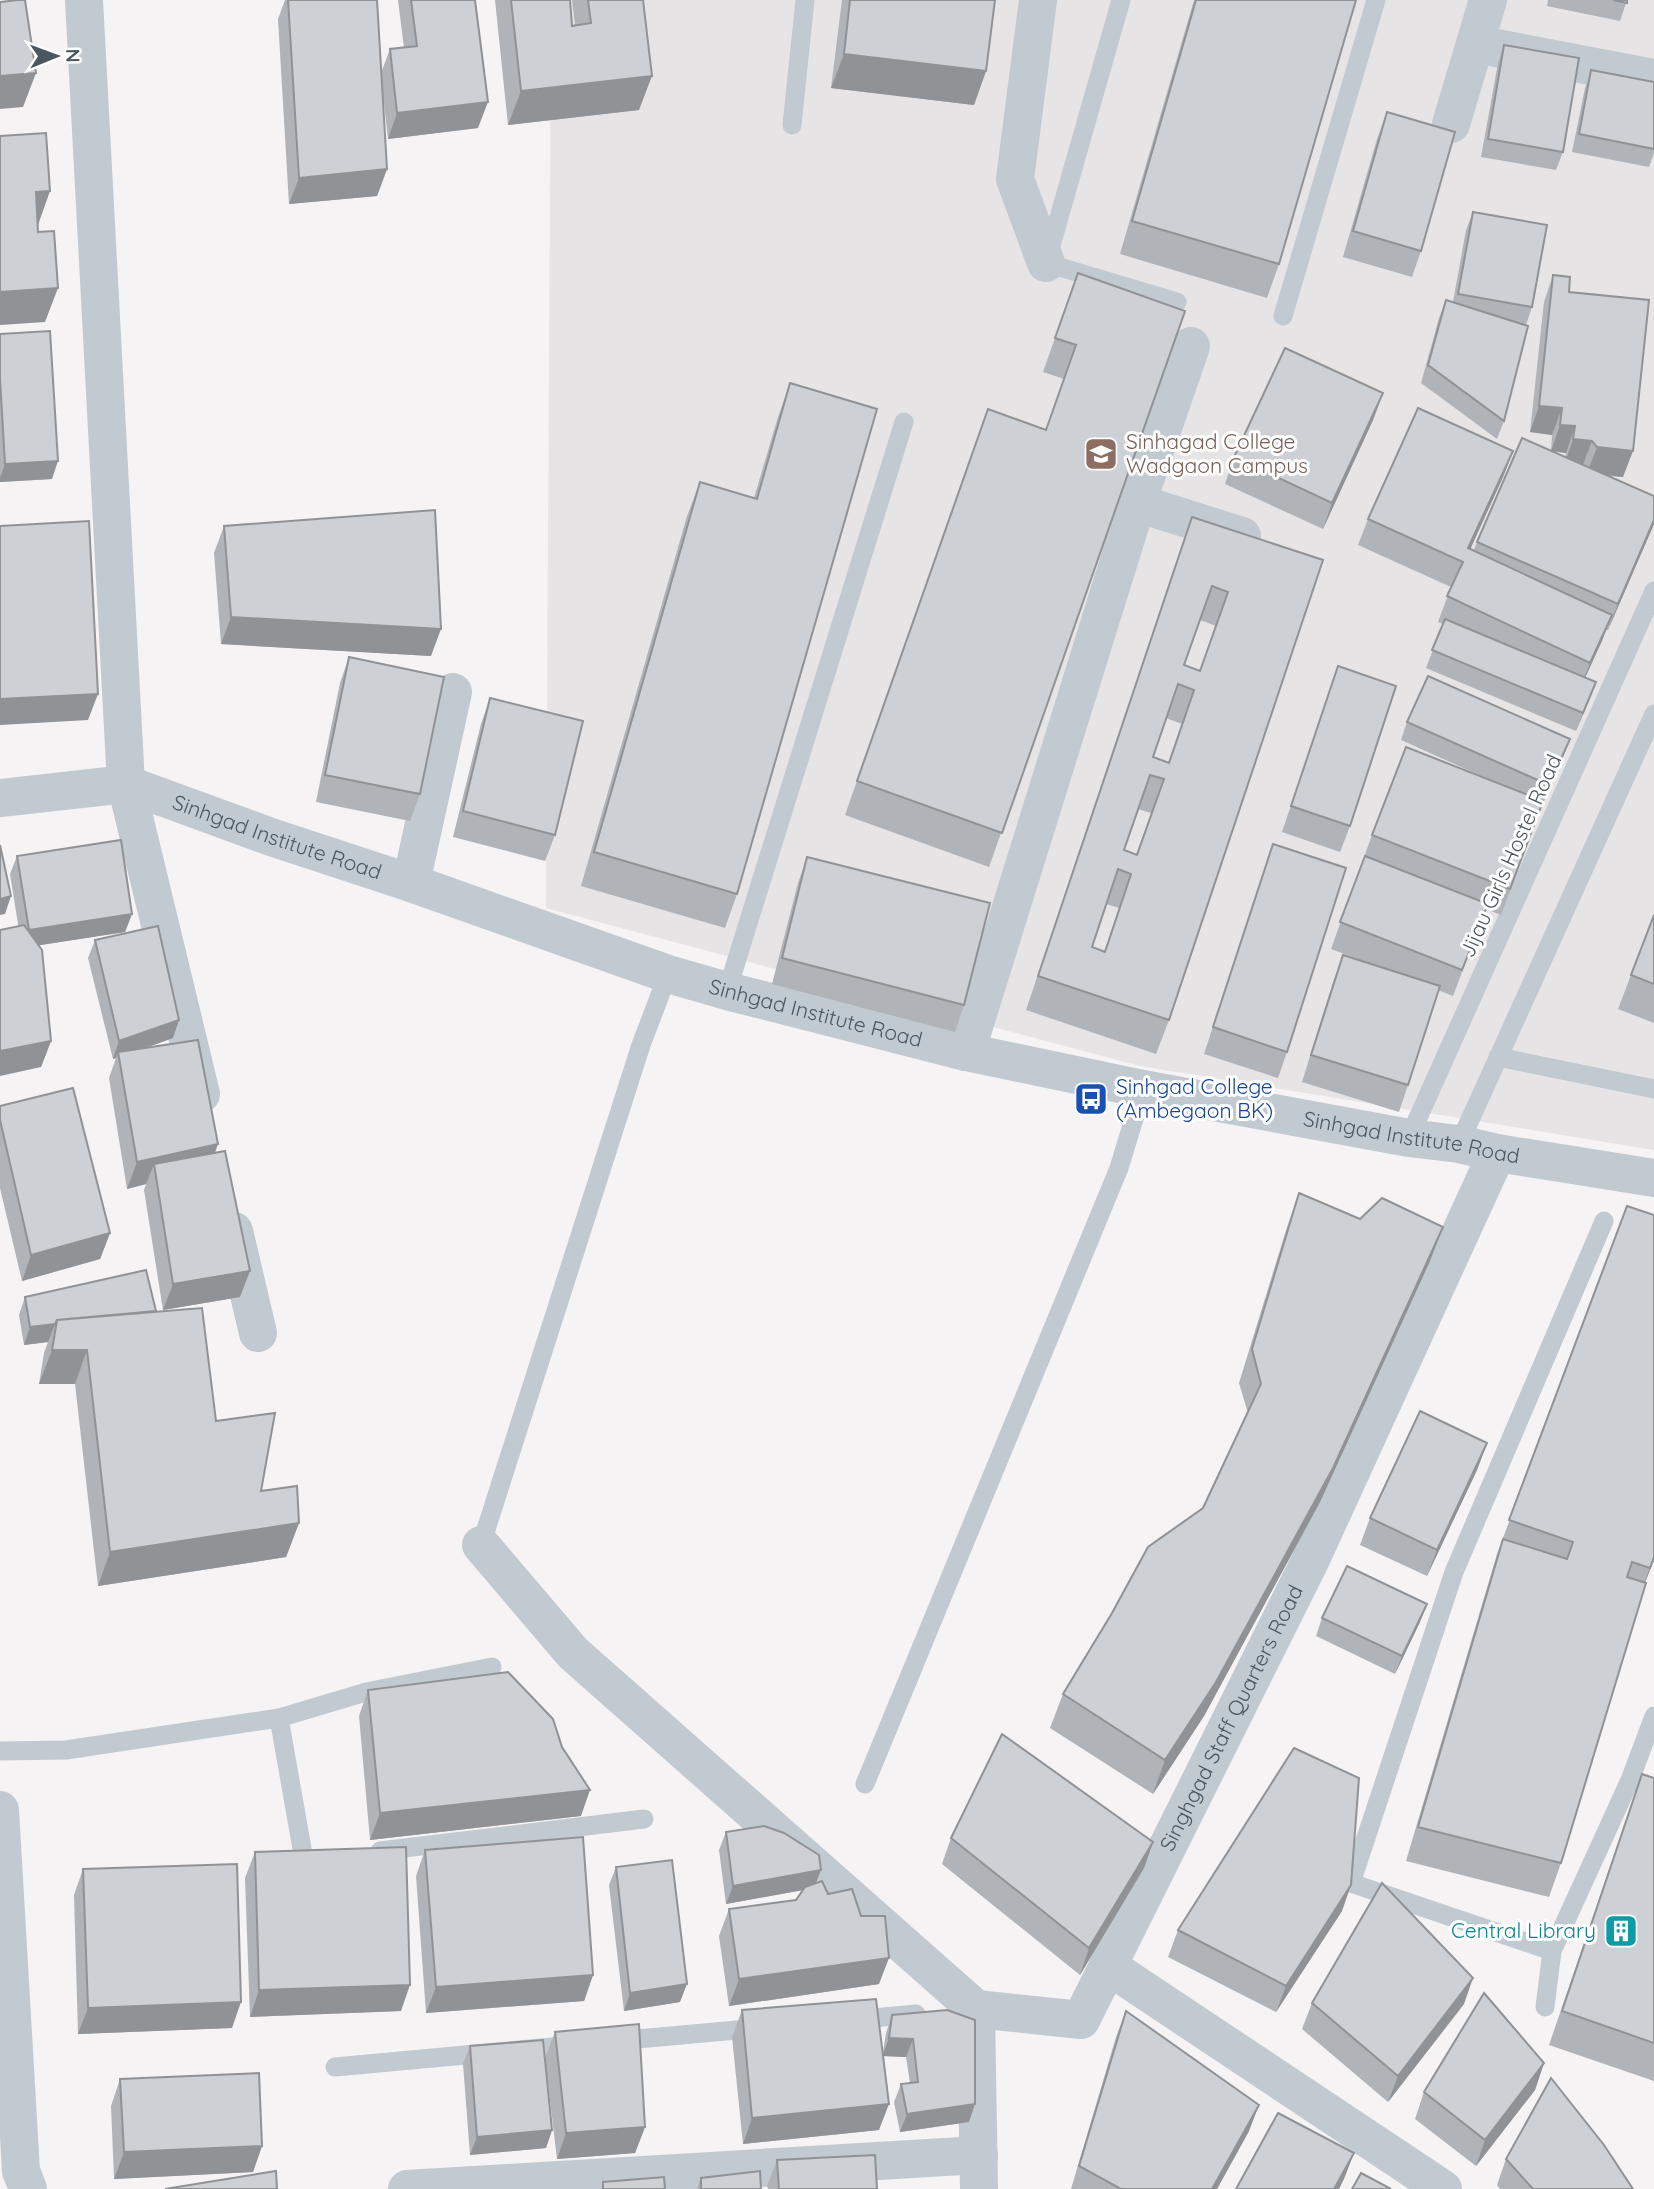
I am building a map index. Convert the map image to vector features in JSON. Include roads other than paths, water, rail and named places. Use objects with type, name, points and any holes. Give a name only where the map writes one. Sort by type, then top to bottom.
[{"type":"street","points":[[84,0],[126,784],[210,1132]]},
{"type":"street","points":[[1038,0],[1015,179],[1046,262]]},
{"type":"street","points":[[1451,124],[1488,0]]},
{"type":"street","points":[[1475,44],[1654,78]]},
{"type":"street","points":[[966,1052],[1137,503],[1191,346]]},
{"type":"street","points":[[1137,503],[1277,546]]},
{"type":"street","points":[[411,883],[453,692]]},
{"type":"street","name":"Sinhgad Institute Road","points":[[0,798],[126,784],[668,974],[727,991],[966,1052],[1143,1089],[1409,1139],[1459,1144],[1497,1153],[1654,1178]]},
{"type":"street","name":"Singhgad Staff Quarters Road","points":[[955,2011],[1081,2020],[1311,1559],[1497,1153]]},
{"type":"street","points":[[226,1199],[258,1333]]},
{"type":"street","points":[[407,2189],[979,2172],[955,2011],[573,1653],[481,1545]]},
{"type":"street","points":[[0,1810],[16,2178]]},
{"type":"street","points":[[1108,1966],[1443,2189]]},
{"type":"lane","points":[[792,125],[805,0]]},
{"type":"lane","points":[[1121,0],[1046,262],[1177,302]]},
{"type":"lane","points":[[1283,316],[1376,0]]},
{"type":"lane","points":[[727,991],[904,422]]},
{"type":"lane","name":"Jijau Girls Hostel Road","points":[[1409,1139],[1654,592]]},
{"type":"lane","points":[[1459,1144],[1654,714]]},
{"type":"lane","points":[[481,1545],[641,1045],[668,974]]},
{"type":"lane","points":[[1498,1056],[1654,1089]]},
{"type":"lane","points":[[865,1784],[1119,1168],[1143,1089]]},
{"type":"lane","points":[[1552,1951],[1351,1883],[1454,1572],[1604,1221]]},
{"type":"lane","points":[[0,1751],[66,1750],[279,1718],[366,1692],[492,1667]]},
{"type":"lane","points":[[1545,2007],[1552,1951],[1630,1780],[1654,1716]]},
{"type":"lane","points":[[279,1718],[304,1860],[331,1857]]},
{"type":"lane","points":[[1630,1780],[1654,1788]]},
{"type":"lane","points":[[358,1854],[644,1819]]},
{"type":"lane","points":[[832,2022],[955,2011]]},
{"type":"lane","points":[[335,2067],[777,2027]]},
{"type":"place","name":"Sinhagad College Wadgaon Campus","points":[[1101,454]]},
{"type":"place","name":"Sinhgad College (Ambegaon BK)","points":[[1091,1099]]},
{"type":"place","name":"Central Library","points":[[1621,1931]]}]
